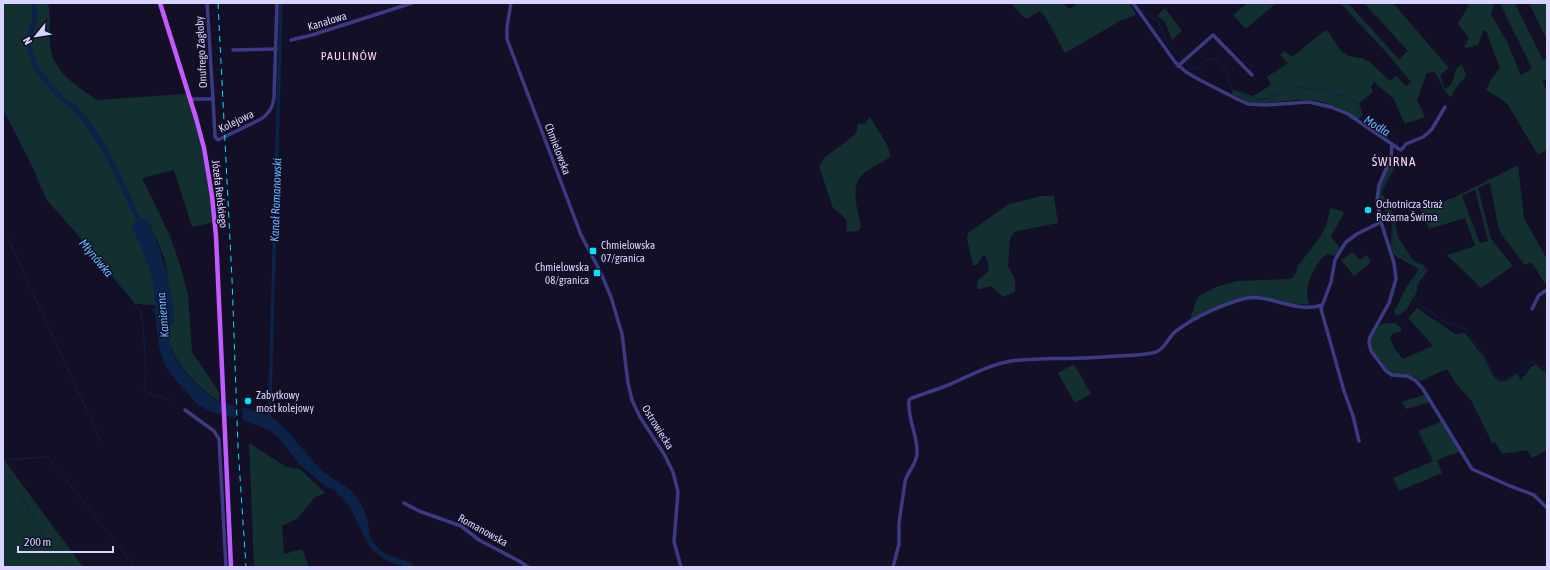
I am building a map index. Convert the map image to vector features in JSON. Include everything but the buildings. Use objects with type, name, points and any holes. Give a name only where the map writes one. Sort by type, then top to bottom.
[{"type":"main road","name":"Józefa Reńskiego","points":[[160,3],[191,99],[204,148],[214,208],[232,567]]},
{"type":"street","name":"Onufrego Zagłoby","points":[[208,3],[214,130],[216,139]]},
{"type":"street","name":"Kolejowa","points":[[216,139],[219,140],[261,119],[269,113],[273,105],[277,3]]},
{"type":"street","name":"Kanałowa","points":[[291,40],[319,33],[412,3]]},
{"type":"street","name":"Chmielowska","points":[[511,3],[507,27],[508,39],[581,235],[600,270],[611,297]]},
{"type":"street","points":[[1132,3],[1178,66],[1191,75],[1244,102],[1265,105],[1309,102],[1332,107],[1348,114],[1397,147]]},
{"type":"street","points":[[1178,66],[1213,35],[1252,75]]},
{"type":"street","points":[[233,50],[276,49]]},
{"type":"street","points":[[191,99],[213,99]]},
{"type":"street","points":[[1444,107],[1432,129],[1428,133],[1423,137],[1397,147],[1379,185],[1377,194],[1381,222],[1394,263],[1396,279],[1389,303],[1370,337],[1369,343],[1371,352],[1390,374],[1407,376],[1419,384],[1472,469],[1534,495],[1547,508]]},
{"type":"street","points":[[1359,440],[1324,322],[1322,305],[1331,282],[1335,260],[1346,242],[1357,234],[1381,222]]},
{"type":"street","points":[[1532,309],[1539,296],[1547,290]]},
{"type":"street","name":"Ostrowiecka","points":[[611,297],[622,334],[628,383],[632,400],[640,417],[664,454],[675,480],[678,492],[678,502],[674,542],[680,567]]},
{"type":"street","points":[[893,567],[899,544],[899,524],[906,477],[917,459],[917,445],[909,416],[909,400],[912,398],[993,366],[1010,361],[1080,358],[1155,352],[1167,344],[1173,334],[1189,323],[1223,306],[1249,298],[1287,305],[1309,307],[1322,305]]},
{"type":"street","points":[[185,410],[214,431],[219,439],[226,567]]},
{"type":"street","name":"Romanowska","points":[[404,504],[419,512],[461,526],[479,540],[519,560],[528,567]]},
{"type":"green space","points":[[3,3],[48,3],[51,53],[55,62],[66,77],[97,100],[185,94],[191,99],[196,118],[215,222],[192,227],[174,170],[142,178],[170,236],[180,265],[188,295],[192,352],[219,392],[219,401],[195,382],[182,367],[172,349],[168,329],[167,278],[165,260],[148,220],[139,220],[156,256],[164,306],[135,304],[47,200],[32,166],[3,109]]},
{"type":"green space","points":[[1010,3],[1063,3],[1069,9],[1078,3],[1130,3],[1136,15],[1120,21],[1065,53],[1046,18],[1040,11],[1026,19]]},
{"type":"green space","points":[[1247,3],[1276,3],[1246,29],[1233,15]]},
{"type":"green space","points":[[1340,3],[1348,3],[1399,59],[1408,51],[1364,3],[1393,3],[1449,68],[1440,75],[1445,89],[1451,85],[1457,68],[1462,64],[1466,75],[1459,83],[1451,97],[1446,92],[1434,72],[1427,73],[1417,100],[1425,117],[1405,124],[1393,98],[1374,82],[1371,87],[1373,92],[1359,103],[1363,115],[1358,119],[1335,106],[1323,102],[1294,100],[1253,103],[1245,101],[1232,94],[1233,89],[1253,96],[1271,85],[1267,77],[1288,63],[1280,55],[1285,51],[1292,57],[1327,30],[1341,51],[1349,56],[1361,58],[1370,62],[1390,81],[1396,76],[1406,86],[1411,82],[1385,51]]},
{"type":"green space","points":[[1470,3],[1494,3],[1491,14],[1507,42],[1521,75],[1532,69],[1500,3],[1515,3],[1543,60],[1547,57],[1547,79],[1542,81],[1547,91],[1547,150],[1538,155],[1508,105],[1486,90],[1490,81],[1500,68],[1486,31],[1483,31],[1478,45],[1467,48],[1464,47],[1469,38],[1458,24]]},
{"type":"green space","points":[[1529,3],[1547,3],[1547,40]]},
{"type":"green space","points":[[1165,8],[1182,31],[1172,40],[1165,22],[1157,16]]},
{"type":"green space","points":[[870,117],[886,143],[891,156],[864,173],[859,178],[855,192],[861,228],[858,231],[846,232],[847,221],[833,208],[819,166],[824,158],[856,134],[858,124],[865,124]]},
{"type":"green space","points":[[1390,164],[1396,166],[1383,189],[1382,194],[1391,206],[1398,237],[1412,259],[1428,270],[1417,285],[1417,292],[1406,310],[1397,316],[1394,312],[1406,288],[1419,269],[1394,255],[1391,246],[1392,220],[1379,198],[1380,186]]},
{"type":"green space","points":[[1518,165],[1524,218],[1547,259],[1547,286],[1531,262],[1525,265],[1501,234],[1498,226],[1490,183],[1478,188],[1491,239],[1513,266],[1481,288],[1447,255],[1475,246],[1465,218],[1429,229],[1420,210],[1455,197]],"holes":[[[1475,190],[1488,241],[1480,243],[1462,196]]]},
{"type":"green space","points":[[1041,196],[1054,196],[1058,223],[1014,232],[1010,239],[1008,266],[1015,279],[1015,292],[1003,297],[991,286],[977,289],[978,280],[987,272],[989,267],[985,256],[982,256],[977,265],[973,265],[967,239],[968,233],[1009,204]]},
{"type":"green space","points":[[1330,208],[1342,211],[1344,214],[1331,236],[1340,248],[1335,256],[1327,254],[1323,257],[1314,269],[1307,289],[1309,305],[1287,303],[1250,296],[1221,305],[1190,320],[1199,296],[1219,286],[1237,281],[1291,279],[1296,273],[1298,266],[1320,237],[1327,223]]},
{"type":"green space","points":[[1353,252],[1360,260],[1367,255],[1371,262],[1354,276],[1341,260]]},
{"type":"green space","points":[[1417,308],[1455,334],[1465,333],[1484,357],[1492,375],[1499,381],[1504,382],[1518,374],[1520,381],[1532,366],[1535,365],[1547,373],[1547,450],[1532,458],[1527,450],[1502,454],[1495,442],[1492,443],[1471,400],[1457,385],[1447,369],[1421,381],[1410,376],[1393,374],[1387,370],[1372,351],[1370,344],[1371,338],[1378,326],[1386,323],[1395,323],[1401,328],[1402,331],[1392,334],[1390,339],[1395,349],[1403,359],[1433,346],[1408,318]]},
{"type":"green space","points":[[1074,364],[1091,394],[1075,403],[1058,373]]},
{"type":"green space","points":[[1426,394],[1431,402],[1406,409],[1402,402]]},
{"type":"green space","points":[[1443,421],[1461,451],[1437,460],[1442,473],[1399,491],[1393,478],[1433,461],[1418,431]]},
{"type":"green space","points":[[249,443],[286,467],[300,469],[325,493],[314,498],[297,519],[282,526],[284,554],[302,549],[309,567],[254,567]]},
{"type":"green space","points":[[3,456],[7,464],[83,567],[3,567]]},
{"type":"water","points":[[144,219],[148,220],[166,270],[174,322],[168,326],[170,341],[174,355],[182,368],[201,388],[215,399],[262,413],[269,416],[282,426],[321,469],[354,493],[363,509],[370,531],[363,533],[348,504],[334,490],[325,486],[300,465],[279,438],[269,430],[246,421],[211,412],[196,403],[168,371],[159,347],[155,313],[152,310],[155,309],[155,298],[152,277],[142,249],[133,229],[131,229],[133,224]]},
{"type":"pier","points":[[235,404],[242,406],[243,423],[236,421]]},
{"type":"waterway","name":"Kamienna","points":[[34,3],[35,19],[29,40],[31,54],[37,70],[62,99],[74,107],[92,129],[109,157],[142,227]]},
{"type":"waterway","name":"Kanał Romanowski","points":[[270,397],[281,3]]},
{"type":"waterway","name":"Modła","points":[[1138,3],[1143,12],[1158,21],[1168,45],[1184,59]]},
{"type":"waterway","name":"Modła","points":[[1186,62],[1189,68],[1192,69],[1199,67],[1206,59],[1216,59],[1225,70],[1232,89],[1257,99],[1269,98],[1294,87],[1326,90],[1337,95],[1348,96],[1356,105],[1361,117],[1390,133],[1397,142],[1398,148]]},
{"type":"waterway","name":"Młynówka","points":[[3,109],[32,166],[47,200],[122,286],[140,311],[143,326],[146,373],[144,389],[172,401]]},
{"type":"waterway","name":"Modła","points":[[1398,151],[1398,157],[1394,168],[1384,184],[1381,196],[1393,217],[1393,237],[1395,249],[1409,260],[1425,267],[1412,285],[1416,301],[1419,305],[1448,323],[1459,326],[1467,331],[1485,356],[1493,374],[1500,380],[1505,380],[1526,369],[1531,362],[1547,369]]},
{"type":"waterway","points":[[3,227],[102,444]]},
{"type":"waterway","name":"Kanał Romanowski","points":[[268,421],[270,414],[270,401]]},
{"type":"waterway","name":"Młynówka","points":[[197,408],[201,405]]},
{"type":"waterway","points":[[3,460],[48,457],[135,567]]},
{"type":"waterway","points":[[3,466],[55,554],[67,567]]},
{"type":"waterway","name":"Kamienna","points":[[363,526],[375,549],[388,558],[411,567]]},
{"type":"railway","points":[[218,3],[232,279],[238,447],[246,567]]},
{"type":"place","name":"Ochotnicza Straż Pożarna Świrna","points":[[1368,210]]},
{"type":"place","name":"Chmielowska 07/granica","points":[[593,251]]},
{"type":"place","name":"Chmielowska 08/granica","points":[[597,273]]},
{"type":"place","name":"Zabytkowy most kolejowy","points":[[248,401]]},
{"type":"district","name":"PAULINÓW","points":[[349,56]]},
{"type":"district","name":"ŚWIRNA","points":[[1394,161]]}]
